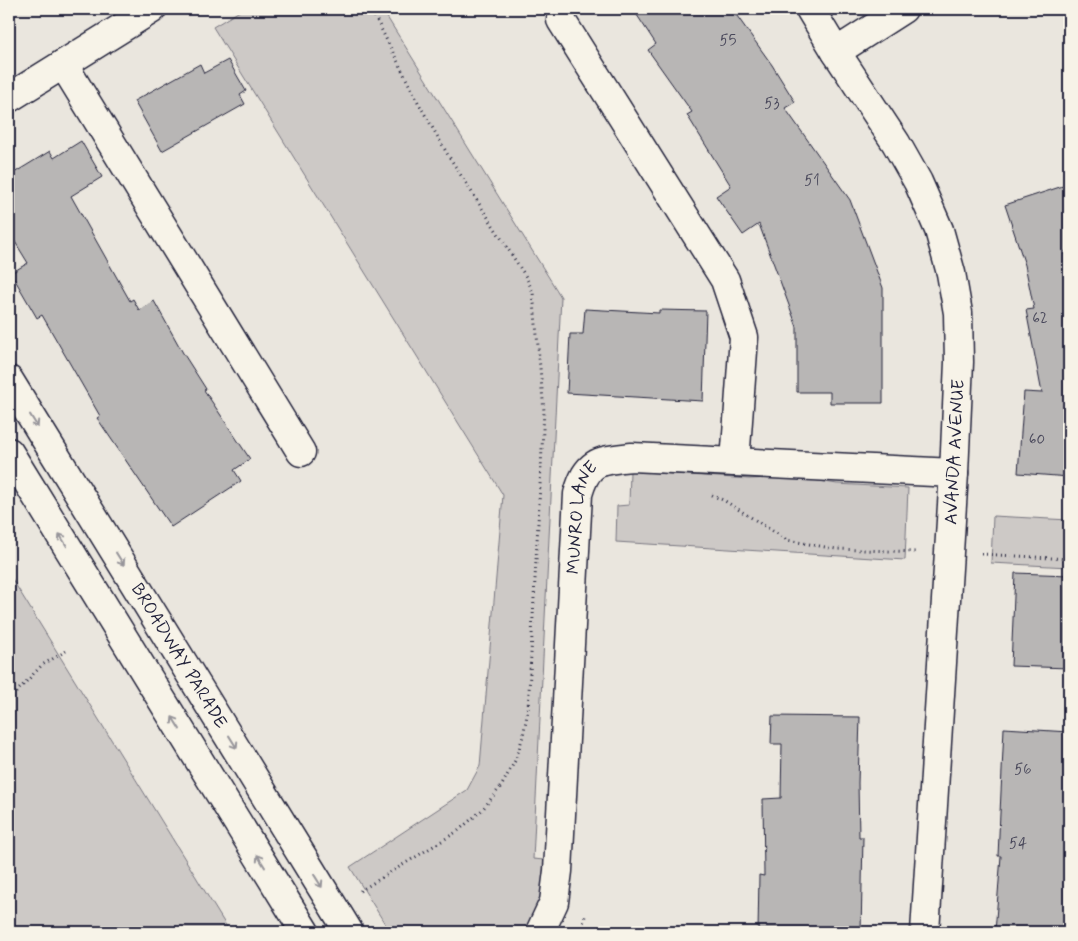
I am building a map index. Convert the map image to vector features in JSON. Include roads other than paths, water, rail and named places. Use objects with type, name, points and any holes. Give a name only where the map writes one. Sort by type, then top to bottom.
[{"type":"street","points":[[9,98],[152,9]]},
{"type":"street","name":"AVANDA AVENUE","points":[[810,9],[896,143],[918,182],[939,230],[951,273],[958,314],[959,362],[954,473],[925,932]]},
{"type":"street","points":[[836,52],[903,9]]},
{"type":"street","points":[[561,20],[725,280],[744,337],[734,462]]},
{"type":"street","points":[[63,64],[302,452]]},
{"type":"street","name":"BROADWAY PARADE","points":[[9,380],[349,932]]},
{"type":"street","points":[[9,452],[305,932]]},
{"type":"street","name":"MUNRO LANE","points":[[540,932],[554,902],[558,871],[578,494],[583,478],[591,466],[609,460],[632,457],[954,473]]}]
